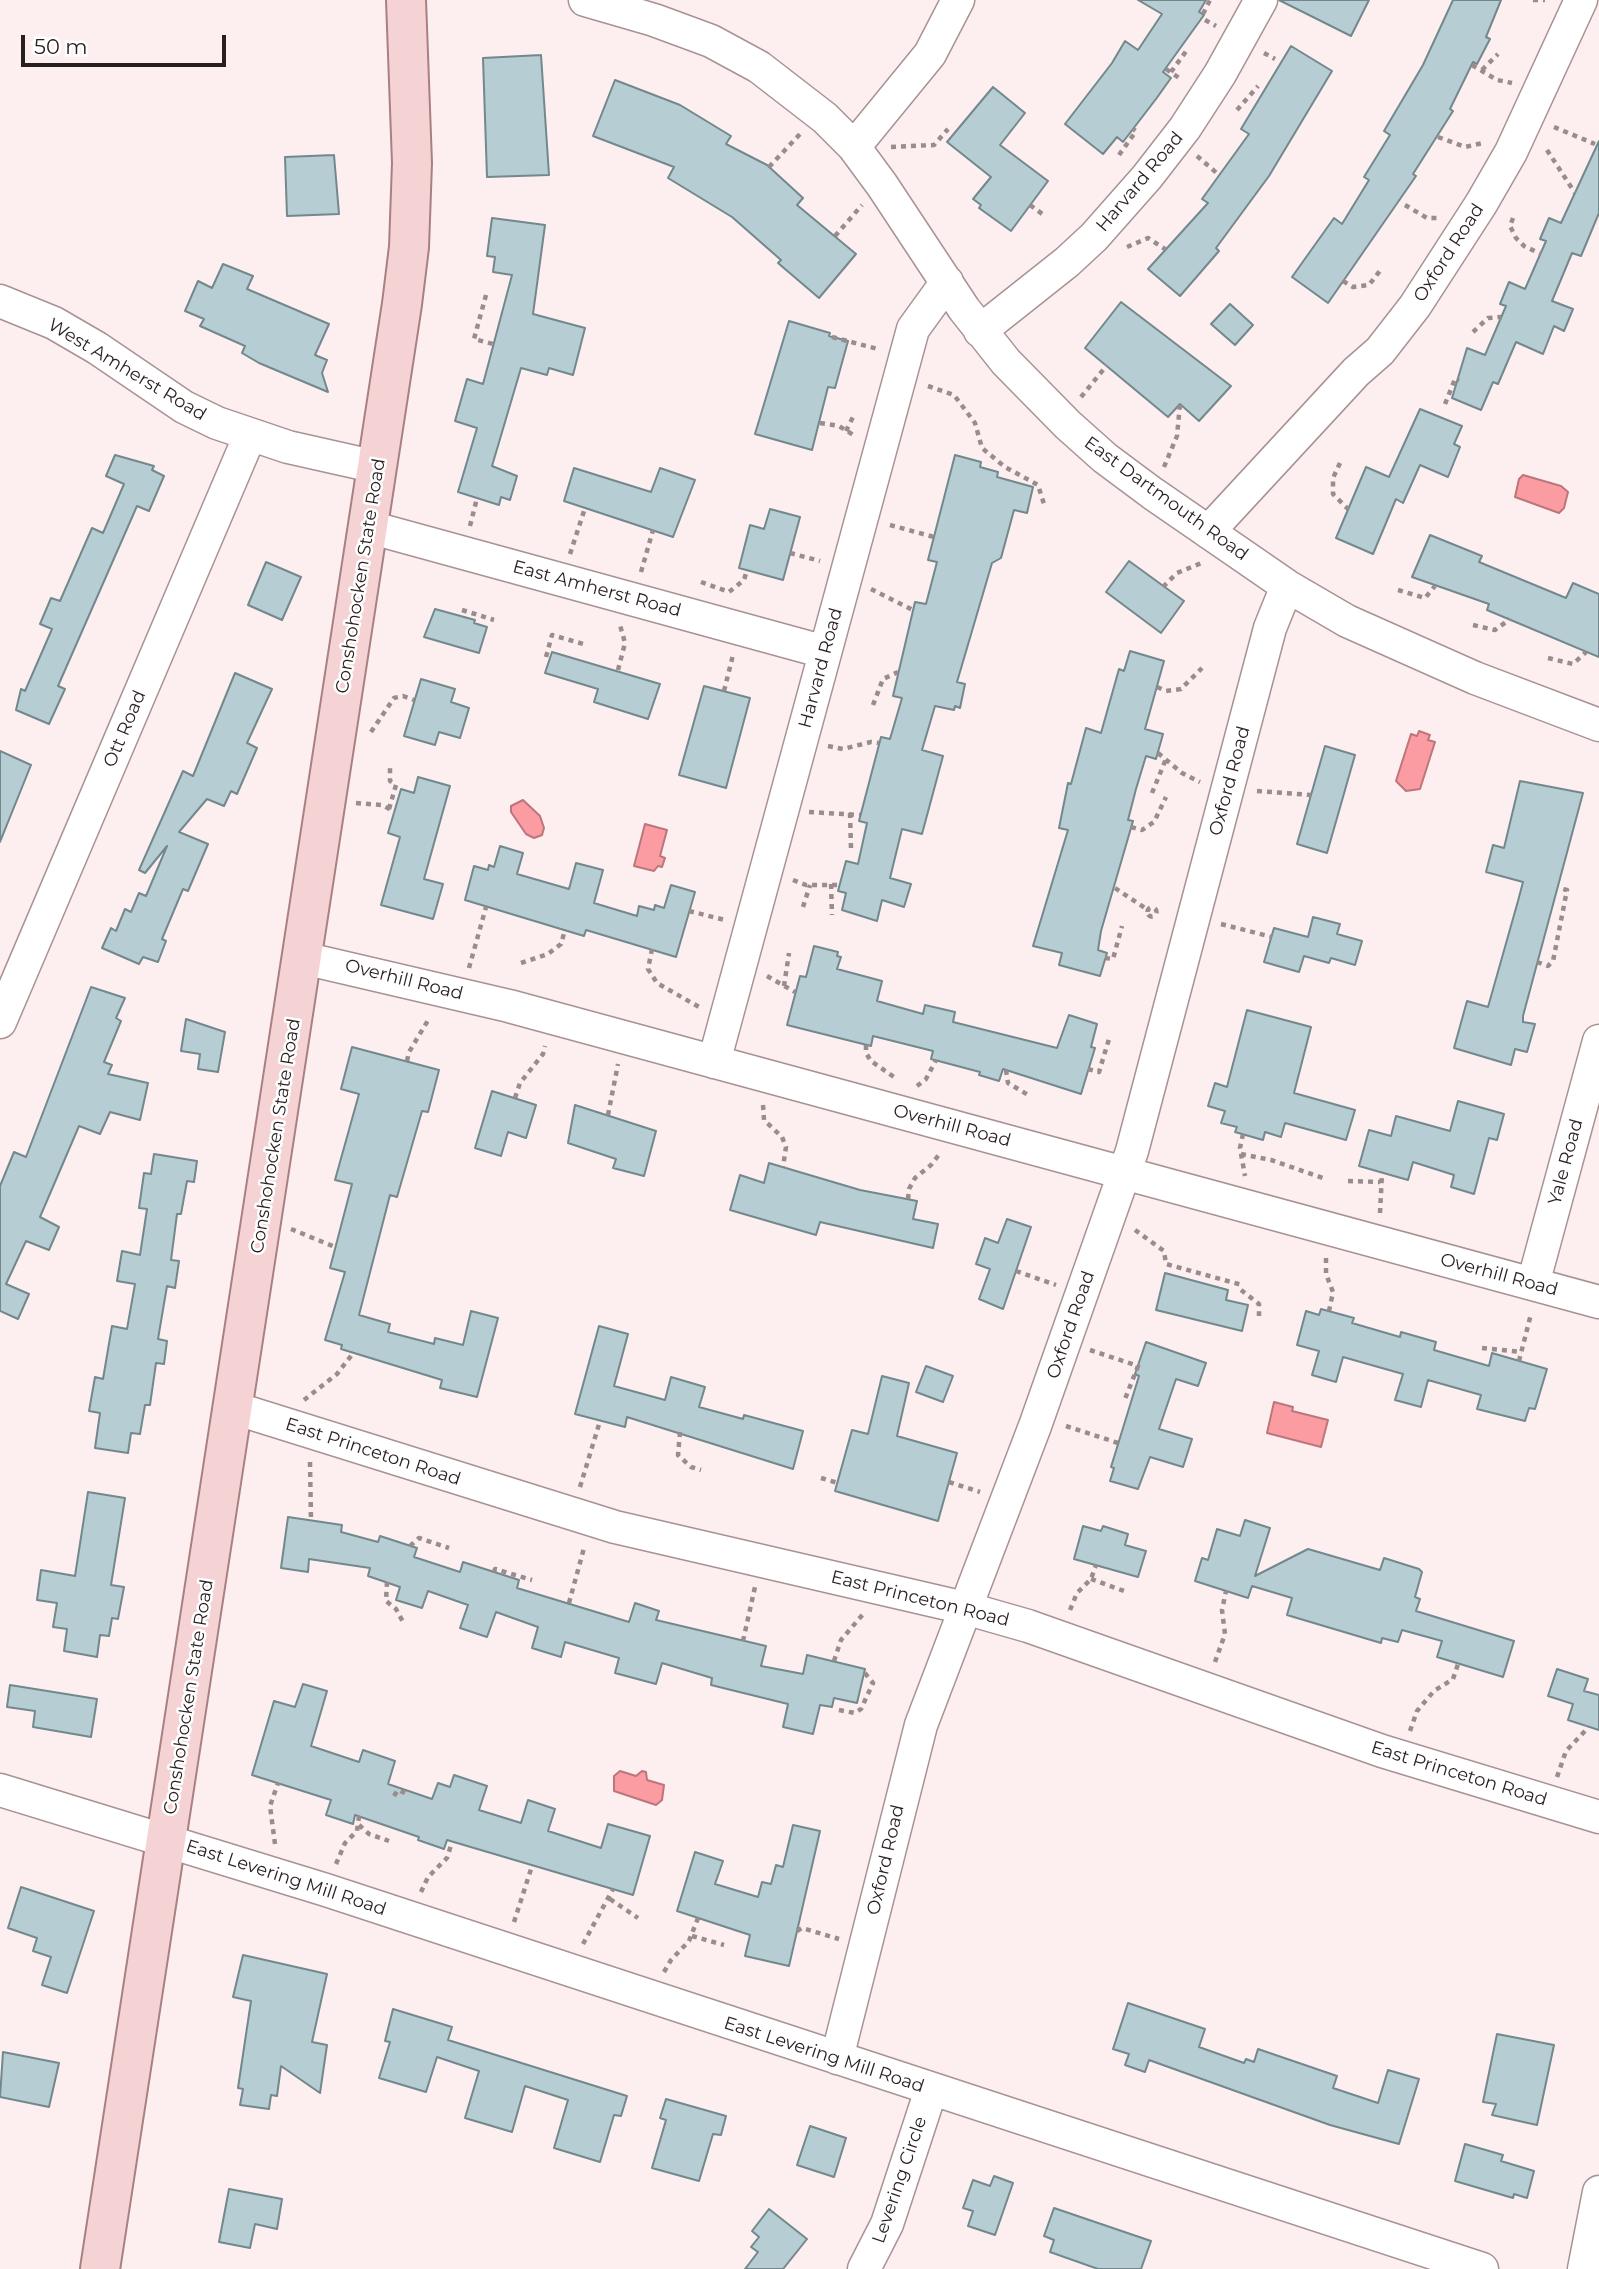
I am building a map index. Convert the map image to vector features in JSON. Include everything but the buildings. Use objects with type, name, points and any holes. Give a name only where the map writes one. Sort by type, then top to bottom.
[{"type":"main road","name":"Conshohocken State Road","points":[[100,2269],[369,527],[409,247],[412,163],[406,0]]},
{"type":"street","name":"East Dartmouth Road","points":[[585,0],[659,10],[759,67],[825,118],[854,147],[980,331],[1062,419],[1105,458],[1152,493],[1287,586],[1347,621],[1402,646],[1599,725]]},
{"type":"street","points":[[854,147],[930,54],[958,0]]},
{"type":"street","name":"Harvard Road","points":[[980,331],[1067,262],[1094,237],[1147,177],[1213,85],[1261,0]]},
{"type":"street","name":"Oxford Road","points":[[1215,537],[1356,372],[1380,351],[1415,306],[1511,152],[1581,0]]},
{"type":"street","name":"Harvard Road","points":[[714,1062],[913,329],[947,282]]},
{"type":"street","name":"West Amherst Road","points":[[0,301],[65,329],[184,407],[250,435],[377,467]]},
{"type":"street","name":"Ott Road","points":[[0,1022],[250,435]]},
{"type":"street","name":"East Amherst Road","points":[[369,527],[825,652]]},
{"type":"street","name":"Oxford Road","points":[[837,2058],[921,1725],[1038,1417],[1124,1173],[1270,628],[1287,586]]},
{"type":"street","name":"Overhill Road","points":[[303,957],[457,983],[551,1018],[1599,1302]]},
{"type":"street","name":"Yale Road","points":[[1533,1284],[1599,1041]]},
{"type":"street","name":"East Princeton Road","points":[[234,1408],[582,1517],[965,1608],[1060,1637],[1382,1751],[1599,1816]]},
{"type":"street","name":"East Levering Mill Road","points":[[0,1790],[166,1840],[1482,2269]]},
{"type":"street","name":"Levering Circle","points":[[864,2269],[887,2224],[931,2090]]},
{"type":"street","points":[[1584,2269],[1599,2192]]},
{"type":"path","points":[[1203,14],[1210,0]]},
{"type":"path","points":[[1533,0],[1545,0]]},
{"type":"path","points":[[1171,72],[1187,50]]},
{"type":"path","points":[[1482,69],[1497,54]]},
{"type":"path","points":[[1472,65],[1503,82],[1519,85]]},
{"type":"path","points":[[1237,110],[1258,86]]},
{"type":"path","points":[[1550,125],[1595,144]]},
{"type":"path","points":[[891,146],[934,145],[948,128]]},
{"type":"path","points":[[1119,155],[1136,131],[1133,129]]},
{"type":"path","points":[[769,167],[804,130]]},
{"type":"path","points":[[1438,137],[1465,147],[1490,140]]},
{"type":"path","points":[[1547,150],[1575,193]]},
{"type":"path","points":[[1196,152],[1202,162],[1219,175]]},
{"type":"path","points":[[835,236],[869,196]]},
{"type":"path","points":[[1030,205],[1045,216]]},
{"type":"path","points":[[1405,205],[1427,218],[1446,216]]},
{"type":"path","points":[[1513,218],[1511,232],[1524,246],[1541,254]]},
{"type":"path","points":[[1127,247],[1148,238],[1165,249]]},
{"type":"path","points":[[1343,281],[1353,287],[1369,285],[1382,268]]},
{"type":"path","points":[[486,295],[474,339],[493,344]]},
{"type":"path","points":[[1473,332],[1488,318],[1501,317]]},
{"type":"path","points":[[832,337],[886,351]]},
{"type":"path","points":[[1062,419],[1107,365]]},
{"type":"path","points":[[1445,404],[1455,379],[1459,381]]},
{"type":"path","points":[[928,386],[954,396],[975,423],[982,448],[1005,467],[1038,485],[1044,504]]},
{"type":"path","points":[[1152,493],[1177,436],[1180,404]]},
{"type":"path","points":[[846,430],[855,413]]},
{"type":"path","points":[[820,423],[846,430],[880,451]]},
{"type":"path","points":[[1340,463],[1333,478],[1333,494],[1348,509]]},
{"type":"path","points":[[467,534],[477,498]]},
{"type":"path","points":[[568,561],[584,508]]},
{"type":"path","points":[[892,526],[934,537]]},
{"type":"path","points":[[639,580],[653,530]]},
{"type":"path","points":[[1163,587],[1177,573],[1201,565],[1215,537]]},
{"type":"path","points":[[790,553],[812,559]]},
{"type":"path","points":[[701,582],[729,592],[744,580],[747,570]]},
{"type":"path","points":[[1398,590],[1425,598],[1435,586]]},
{"type":"path","points":[[868,588],[913,610]]},
{"type":"path","points":[[462,610],[494,620]]},
{"type":"path","points":[[618,670],[625,643],[620,625],[621,617]]},
{"type":"path","points":[[1473,625],[1495,630],[1510,620]]},
{"type":"path","points":[[546,657],[552,635],[587,645]]},
{"type":"path","points":[[724,691],[735,647]]},
{"type":"path","points":[[1548,658],[1573,664],[1587,652]]},
{"type":"path","points":[[1157,687],[1166,691],[1181,689],[1202,668]]},
{"type":"path","points":[[873,705],[883,679],[898,672]]},
{"type":"path","points":[[369,735],[394,698],[403,696],[414,700]]},
{"type":"path","points":[[830,747],[844,749],[871,742],[879,743]]},
{"type":"path","points":[[1158,753],[1193,780],[1267,793],[1287,791],[1311,794]]},
{"type":"path","points":[[1152,793],[1166,760]]},
{"type":"path","points":[[351,802],[382,805],[392,811],[396,785],[390,781],[390,768]]},
{"type":"path","points":[[1131,827],[1142,830],[1154,822],[1166,797]]},
{"type":"path","points":[[812,813],[860,815]]},
{"type":"path","points":[[850,813],[851,848]]},
{"type":"path","points":[[765,873],[810,885],[840,885]]},
{"type":"path","points":[[831,884],[832,915]]},
{"type":"path","points":[[803,907],[810,885]]},
{"type":"path","points":[[1115,888],[1148,910]]},
{"type":"path","points":[[1537,962],[1548,966],[1553,961],[1567,890],[1559,888]]},
{"type":"path","points":[[407,1061],[409,1052],[457,983],[486,906]]},
{"type":"path","points":[[689,911],[733,921]]},
{"type":"path","points":[[1193,917],[1272,937]]},
{"type":"path","points":[[1105,958],[1113,959],[1122,926]]},
{"type":"path","points":[[521,963],[548,954],[561,944],[565,930]]},
{"type":"path","points":[[652,950],[648,969],[657,983],[709,1010]]},
{"type":"path","points":[[784,986],[789,953]]},
{"type":"path","points":[[515,1098],[520,1083],[544,1054],[551,1018]]},
{"type":"path","points":[[1088,1069],[1099,1072],[1109,1039]]},
{"type":"path","points":[[608,1115],[621,1056],[633,1040]]},
{"type":"path","points":[[866,1045],[866,1053],[871,1060],[894,1077]]},
{"type":"path","points":[[908,1088],[921,1084],[932,1071],[936,1060]]},
{"type":"path","points":[[1006,1070],[1008,1083],[1030,1096]]},
{"type":"path","points":[[768,1077],[763,1099],[764,1120],[782,1137],[786,1147],[783,1167]]},
{"type":"path","points":[[1238,1204],[1245,1171],[1241,1154],[1243,1134]]},
{"type":"path","points":[[908,1199],[909,1189],[915,1178],[931,1165],[943,1149]]},
{"type":"path","points":[[1241,1154],[1271,1160],[1323,1178]]},
{"type":"path","points":[[1373,1240],[1382,1207],[1382,1173]]},
{"type":"path","points":[[1348,1181],[1380,1182]]},
{"type":"path","points":[[1129,1222],[1164,1251],[1166,1264],[1242,1288],[1259,1304],[1259,1316]]},
{"type":"path","points":[[287,1228],[335,1247]]},
{"type":"path","points":[[1328,1251],[1326,1274],[1334,1292],[1329,1311]]},
{"type":"path","points":[[1016,1271],[1063,1287]]},
{"type":"path","points":[[1519,1361],[1530,1318]]},
{"type":"path","points":[[1085,1348],[1138,1366],[1125,1399]]},
{"type":"path","points":[[1482,1348],[1522,1352]]},
{"type":"path","points":[[303,1401],[337,1374],[354,1352]]},
{"type":"path","points":[[1038,1417],[1118,1443]]},
{"type":"path","points":[[569,1603],[600,1421]]},
{"type":"path","points":[[680,1432],[678,1455],[691,1467],[702,1470]]},
{"type":"path","points":[[311,1520],[313,1492],[308,1470],[319,1435]]},
{"type":"path","points":[[821,1478],[838,1483]]},
{"type":"path","points":[[410,1546],[419,1538],[449,1548]]},
{"type":"path","points":[[743,1640],[761,1561]]},
{"type":"path","points":[[1060,1637],[1077,1593],[1091,1579],[1096,1565]]},
{"type":"path","points":[[494,1572],[495,1569],[532,1580]]},
{"type":"path","points":[[1091,1579],[1124,1591]]},
{"type":"path","points":[[387,1582],[386,1601],[396,1609],[402,1622]]},
{"type":"path","points":[[834,1661],[841,1640],[863,1616],[872,1587]]},
{"type":"path","points":[[1214,1666],[1225,1634],[1222,1610],[1226,1591]]},
{"type":"path","points":[[1409,1733],[1416,1711],[1434,1691],[1452,1679],[1458,1664]]},
{"type":"path","points":[[839,1710],[855,1713],[861,1709],[873,1683],[864,1672]]},
{"type":"path","points":[[1557,1777],[1566,1751],[1586,1726]]},
{"type":"path","points":[[275,1844],[270,1806],[278,1783]]},
{"type":"path","points":[[394,1797],[398,1790],[405,1793]]},
{"type":"path","points":[[335,1865],[340,1852],[359,1825],[359,1816]]},
{"type":"path","points":[[359,1825],[369,1834],[389,1841]]},
{"type":"path","points":[[420,1892],[428,1877],[447,1858],[452,1842]]},
{"type":"path","points":[[513,1922],[532,1866]]},
{"type":"path","points":[[583,1945],[613,1889]]},
{"type":"path","points":[[610,1899],[638,1918]]},
{"type":"path","points":[[664,1972],[692,1936],[698,1918]]},
{"type":"path","points":[[799,1928],[866,1946]]},
{"type":"path","points":[[692,1936],[724,1945]]},
{"type":"shaded area","points":[[1523,475],[1561,486],[1568,492],[1564,508],[1559,513],[1515,497],[1519,479]]},
{"type":"shaded area","points":[[1419,731],[1430,735],[1428,740],[1435,742],[1420,789],[1406,791],[1396,781],[1411,734],[1417,736]]},
{"type":"shaded area","points":[[523,800],[540,816],[544,828],[542,835],[534,838],[526,834],[511,812],[511,806]]},
{"type":"shaded area","points":[[645,824],[667,830],[660,856],[665,858],[662,867],[658,866],[654,871],[634,866]]},
{"type":"shaded area","points":[[1274,1402],[1293,1407],[1292,1411],[1328,1420],[1321,1447],[1267,1433]]},
{"type":"shaded area","points":[[620,1771],[636,1776],[642,1771],[646,1772],[647,1780],[664,1785],[662,1800],[656,1805],[614,1791],[614,1776]]}]
